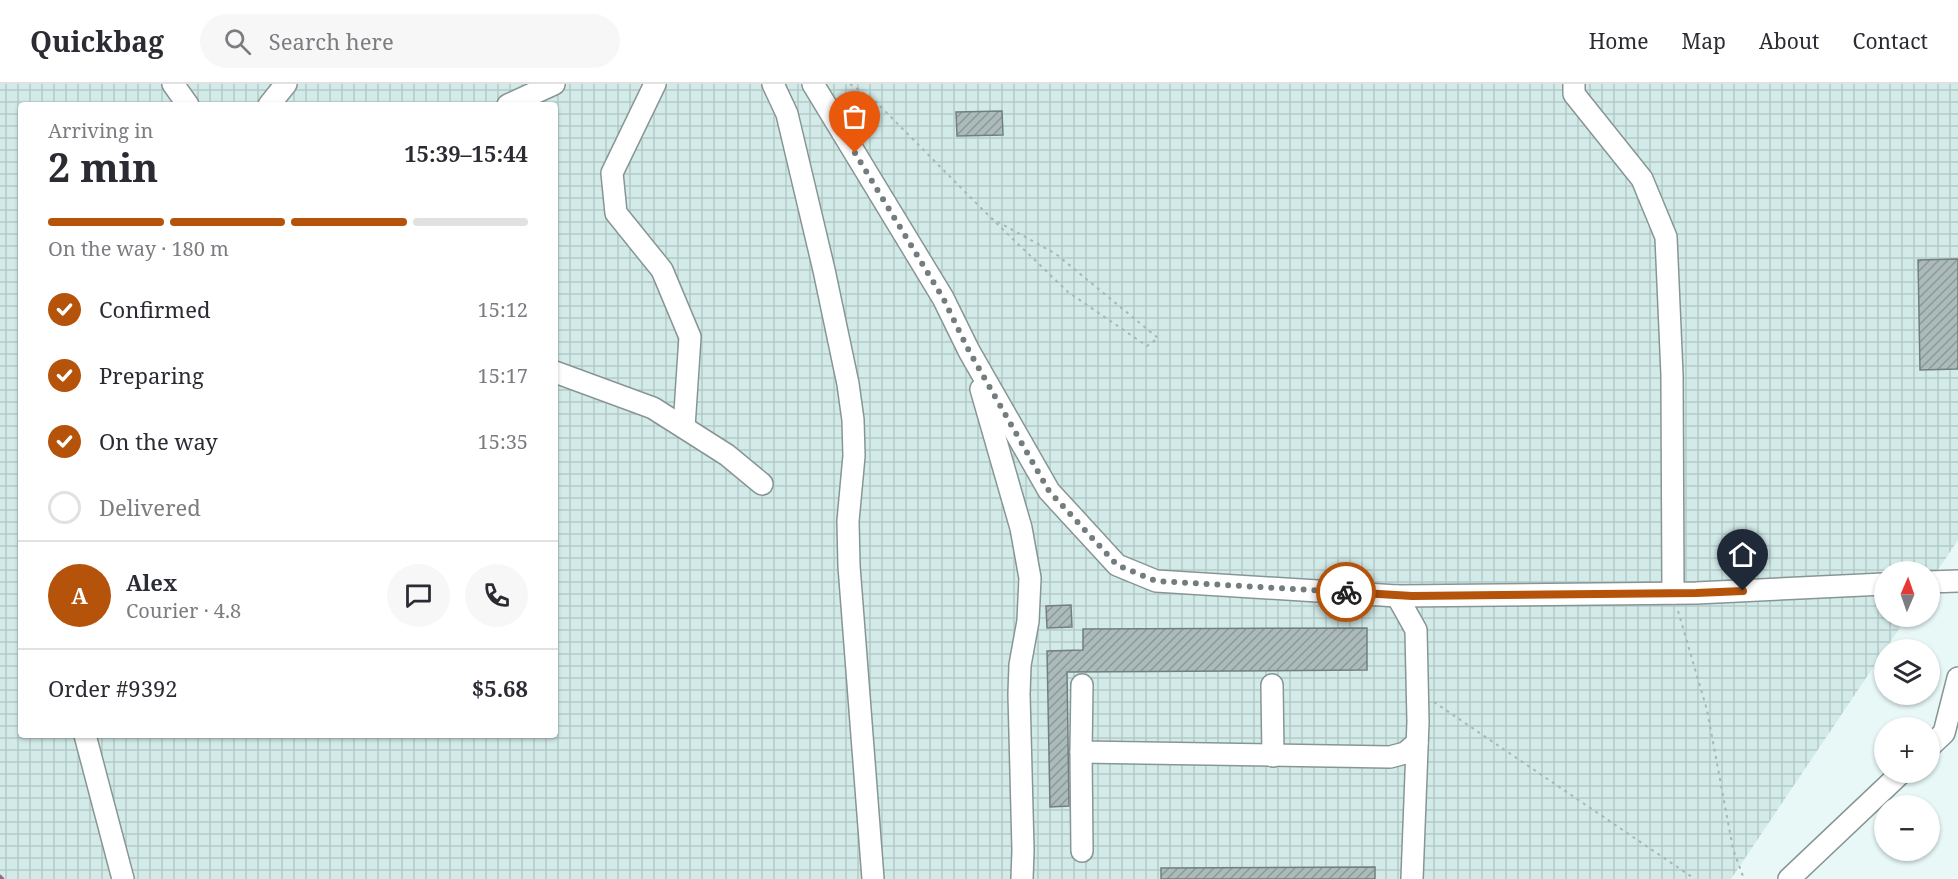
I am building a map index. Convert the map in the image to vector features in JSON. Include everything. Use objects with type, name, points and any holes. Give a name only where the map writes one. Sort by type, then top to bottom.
[{"type":"street","points":[[173,84],[186,102]]},
{"type":"street","points":[[271,102],[286,84]]},
{"type":"street","points":[[515,102],[554,84]]},
{"type":"street","points":[[655,84],[612,173],[616,213],[662,270],[690,337],[684,427]]},
{"type":"street","points":[[773,84],[787,114],[824,270],[848,384],[853,420],[854,456],[848,521],[849,566],[873,879]]},
{"type":"street","points":[[813,84],[926,270],[969,351],[1049,491],[1117,565],[1156,581],[1397,596],[1673,593],[1874,584]]},
{"type":"street","points":[[1574,84],[1574,94],[1642,179],[1666,237],[1672,375],[1673,593]]},
{"type":"street","points":[[969,351],[1021,528],[1029,578],[1028,621],[1020,665],[1019,694],[1022,879]]},
{"type":"street","points":[[558,373],[653,408],[727,455],[762,484]]},
{"type":"street","points":[[1940,581],[1958,580]]},
{"type":"street","points":[[1397,596],[1416,630],[1417,742],[1414,877]]},
{"type":"street","points":[[1940,737],[1944,733],[1958,678]]},
{"type":"street","points":[[1082,685],[1082,851]]},
{"type":"street","points":[[1272,685],[1273,756]]},
{"type":"street","points":[[86,738],[123,879]]},
{"type":"street","points":[[1081,752],[1390,757],[1405,753],[1417,742]]},
{"type":"street","points":[[1789,879],[1890,783]]},
{"type":"path","points":[[850,84],[874,100],[991,218],[1068,292],[1148,346],[1158,338],[1056,254],[991,218]]},
{"type":"path","points":[[1673,593],[1707,710],[1733,849],[1744,879]]},
{"type":"path","points":[[1417,690],[1695,879]]},
{"type":"shaded area","points":[[0,84],[1958,84],[1958,540],[1940,567],[1940,561],[1874,561],[1874,627],[1900,627],[1892,639],[1874,639],[1874,666],[1731,879],[0,879]]},
{"type":"building","points":[[1002,111],[1003,135],[957,136],[956,112]]},
{"type":"building","points":[[1958,259],[1958,369],[1920,370],[1918,260]]},
{"type":"building","points":[[1071,605],[1072,627],[1047,628],[1046,606]]},
{"type":"building","points":[[1367,628],[1367,670],[1067,672],[1069,806],[1050,807],[1047,651],[1083,650],[1083,629]]},
{"type":"building","points":[[1375,867],[1375,879],[1161,879],[1161,868]]},
{"type":"way so far","points":[[855,153],[943,298],[969,351],[1049,491],[1117,565],[1156,581],[1346,592]]},
{"type":"route","points":[[1346,592],[1412,596],[1743,591]]}]
